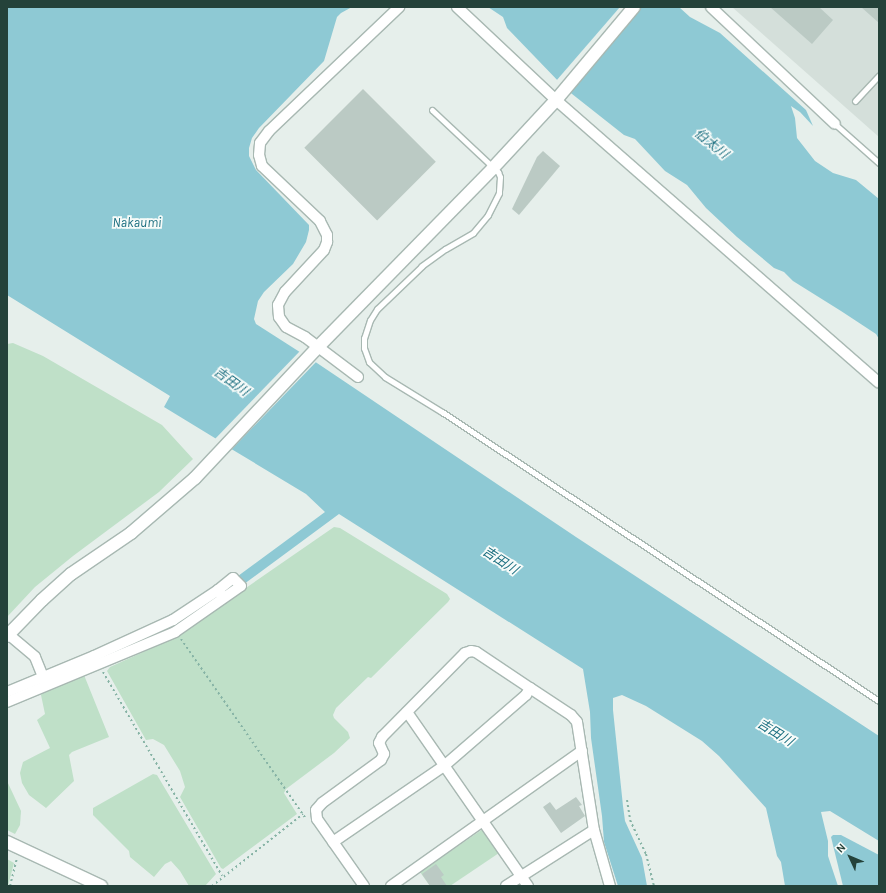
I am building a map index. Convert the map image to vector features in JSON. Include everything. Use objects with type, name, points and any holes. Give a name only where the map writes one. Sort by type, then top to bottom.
[{"type":"street","points":[[358,377],[315,351],[279,318],[278,304],[285,292],[324,250],[327,242],[327,235],[320,220],[262,166],[259,155],[260,143],[269,131],[399,7]]},
{"type":"street","points":[[457,7],[556,100],[879,383]]},
{"type":"street","points":[[43,677],[35,657],[7,634],[72,574],[131,533],[189,483],[493,168],[556,100],[634,7]]},
{"type":"street","points":[[711,7],[835,124]]},
{"type":"street","points":[[7,702],[96,660],[221,594],[241,586],[236,581]]},
{"type":"street","points":[[7,692],[43,677],[96,660],[176,631],[221,594]]},
{"type":"street","points":[[364,886],[317,819],[316,810],[318,806],[381,760],[384,754],[380,740],[468,651],[476,652],[574,717],[577,722],[594,830],[610,886]]},
{"type":"street","points":[[333,842],[444,766],[526,695],[530,688]]},
{"type":"street","points":[[407,712],[528,886]]},
{"type":"street","points":[[391,886],[582,751]]},
{"type":"street","points":[[506,886],[594,830]]},
{"type":"street","points":[[7,842],[101,886]]},
{"type":"lane","points":[[856,101],[879,75]]},
{"type":"lane","points":[[432,110],[493,168],[500,177],[499,193],[492,210],[473,233],[445,249],[422,266],[383,302],[370,320],[366,330],[364,348],[369,362],[385,377],[442,412],[879,701]]},
{"type":"lane","points":[[835,124],[879,163]]},
{"type":"path","points":[[176,631],[273,774]]},
{"type":"path","points":[[96,660],[222,876]]},
{"type":"path","points":[[627,800],[630,820],[646,854],[654,886]]},
{"type":"path","points":[[212,886],[222,876],[303,814]]},
{"type":"path","points":[[10,886],[19,848]]},
{"type":"shaded area","points":[[732,7],[879,7],[879,137]]},
{"type":"green space","points":[[13,343],[43,356],[162,425],[193,459],[159,492],[73,556],[35,587],[7,617],[7,344]]},
{"type":"green space","points":[[334,527],[340,528],[447,594],[450,599],[371,678],[368,677],[336,708],[333,715],[334,718],[348,732],[350,738],[334,753],[286,789],[284,793],[297,814],[223,869],[221,868],[180,797],[185,787],[180,771],[164,745],[153,739],[146,740],[107,671],[110,667],[172,639]]},
{"type":"green space","points":[[84,675],[109,737],[72,752],[69,755],[74,781],[46,808],[29,795],[22,783],[20,773],[23,762],[50,748],[37,720],[45,714],[41,695],[42,693]]},
{"type":"green space","points":[[153,774],[157,775],[216,874],[205,886],[189,886],[180,871],[171,861],[165,864],[154,877],[130,857],[129,851],[93,815],[93,808]]},
{"type":"green space","points":[[7,781],[21,811],[20,825],[15,834],[7,830]]},
{"type":"green space","points":[[483,829],[499,853],[450,886],[430,886],[420,872]]},
{"type":"green space","points":[[7,859],[14,863],[8,886],[7,886]]},
{"type":"water","name":"Nakaumi","points":[[7,7],[352,7],[337,17],[324,61],[259,128],[252,138],[249,148],[249,156],[256,170],[309,225],[306,242],[293,264],[264,292],[258,301],[254,319],[256,324],[306,356],[223,443],[164,407],[170,396],[7,295]]},
{"type":"water","points":[[488,7],[629,7],[562,85],[507,28],[503,17]]},
{"type":"water","name":"伯太川","points":[[637,7],[679,7],[690,17],[720,33],[806,110],[813,126],[800,112],[791,106],[795,118],[797,138],[815,161],[833,173],[856,180],[879,199],[879,339],[876,334],[793,281],[784,272],[774,268],[737,237],[706,208],[687,185],[665,171],[635,139],[624,135],[567,90]]},
{"type":"water","name":"吉田川","points":[[311,359],[576,537],[879,736],[879,841],[830,811],[821,812],[828,841],[828,856],[838,886],[785,886],[781,862],[777,856],[766,808],[719,756],[702,741],[646,706],[622,695],[613,698],[613,710],[623,806],[625,821],[642,858],[647,886],[618,886],[604,842],[602,816],[591,738],[590,712],[583,669],[339,514],[244,584],[238,576],[325,512],[306,494],[228,447]]},
{"type":"water","points":[[833,835],[841,835],[879,855],[879,886],[843,886],[831,837]]},
{"type":"pier","points":[[620,7],[631,7],[561,87],[556,81]]},
{"type":"pier","points":[[301,350],[307,355],[222,445],[214,440]]},
{"type":"pier","points":[[312,358],[317,361],[230,451],[226,449]]},
{"type":"building","points":[[770,7],[819,7],[833,20],[812,44]]},
{"type":"building","points":[[861,7],[879,7],[879,23]]},
{"type":"building","points":[[363,89],[436,162],[377,221],[304,148]]},
{"type":"building","points":[[543,151],[560,166],[519,215],[512,209],[537,157]]},
{"type":"building","points":[[576,797],[582,805],[579,806],[585,816],[561,833],[543,807],[550,802],[556,810]]},
{"type":"building","points":[[436,864],[444,875],[441,877],[447,886],[430,886],[422,874]]},
{"type":"waterway","points":[[222,593],[236,583]]},
{"type":"waterway","points":[[147,638],[179,624]]}]
